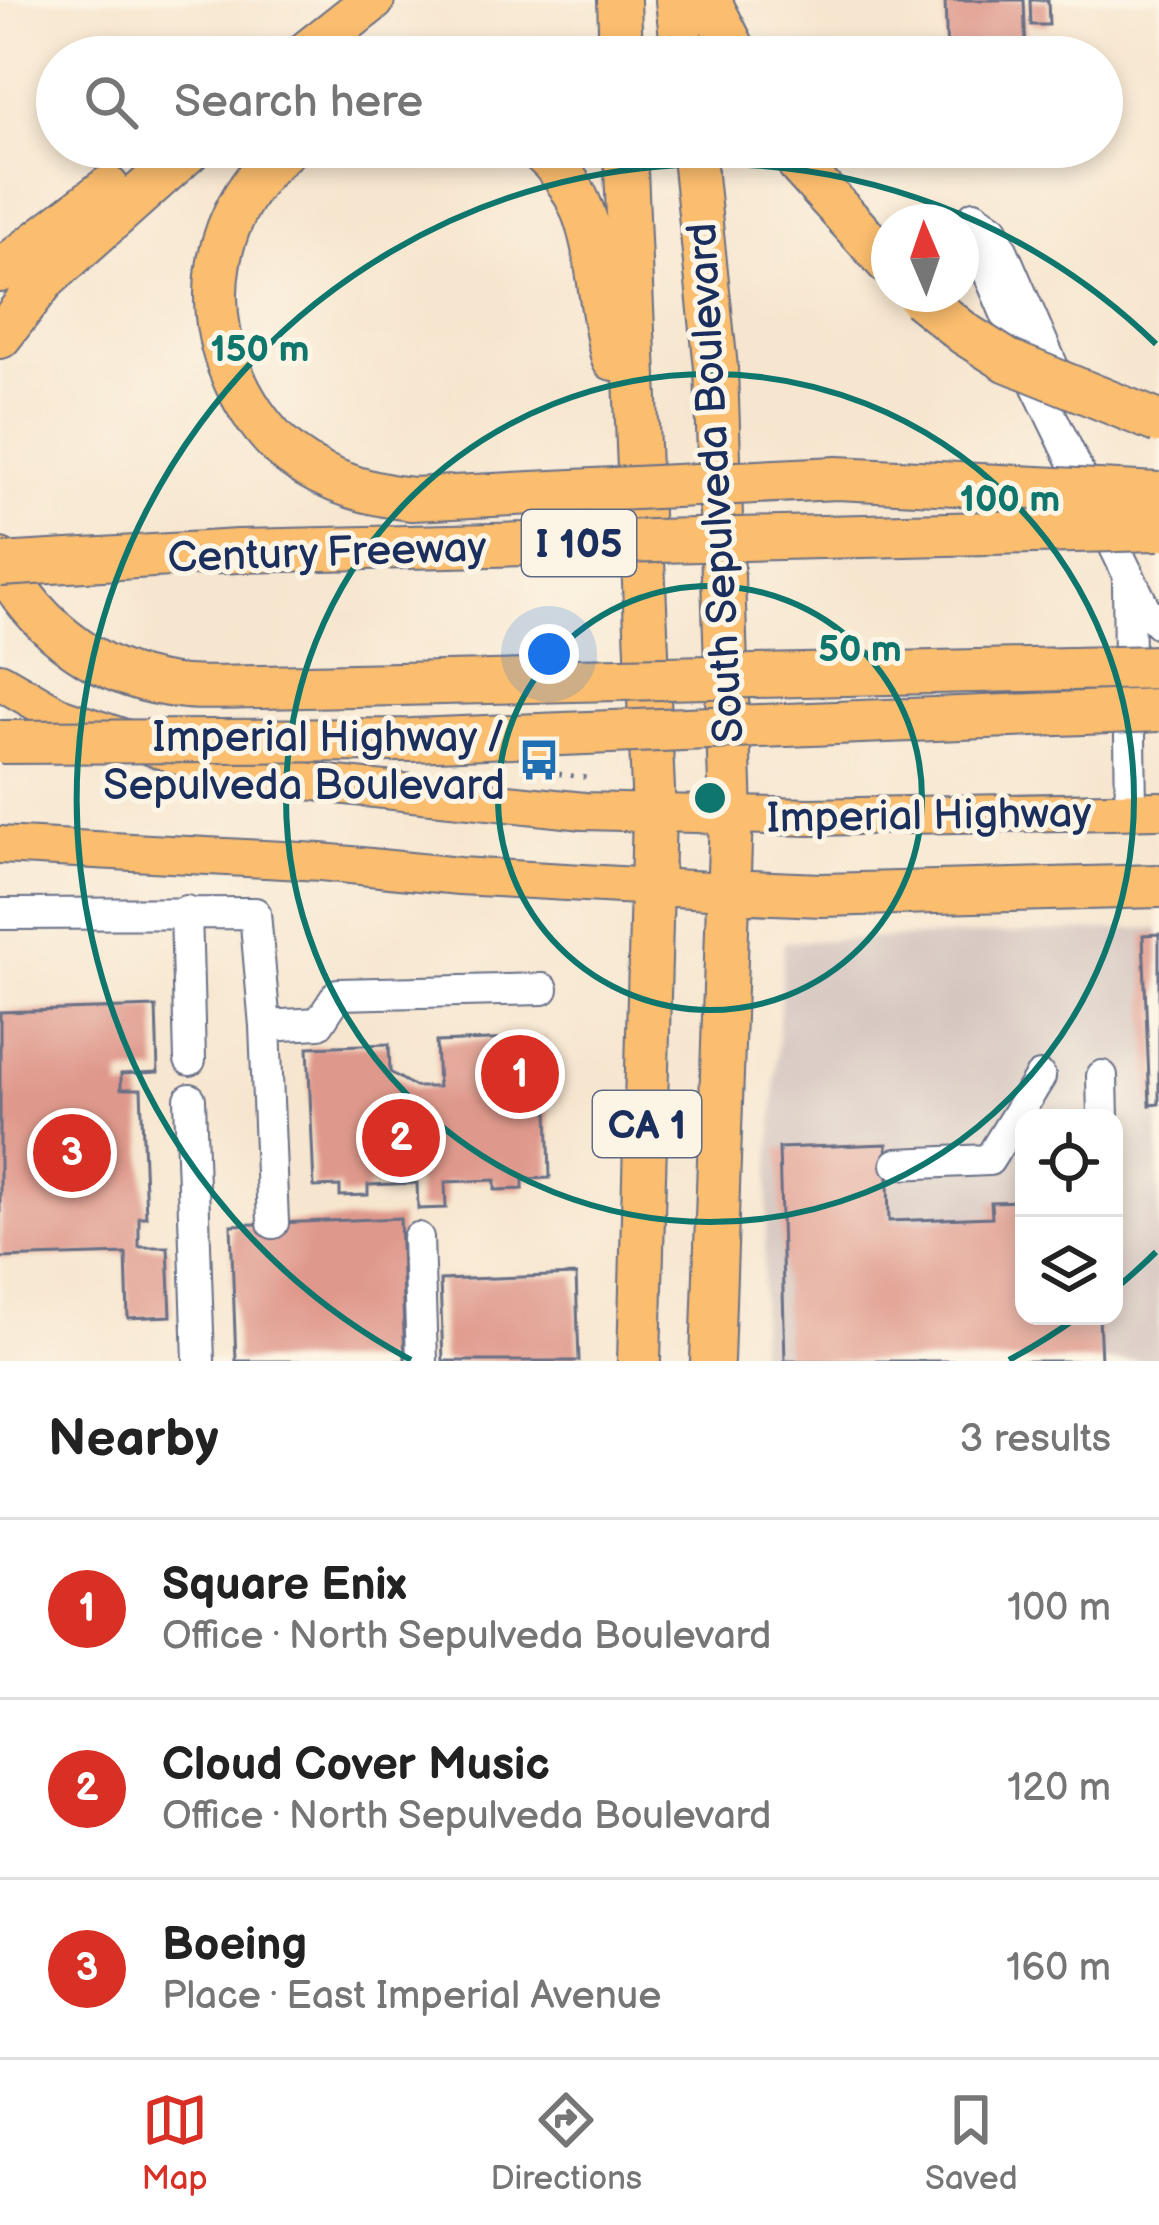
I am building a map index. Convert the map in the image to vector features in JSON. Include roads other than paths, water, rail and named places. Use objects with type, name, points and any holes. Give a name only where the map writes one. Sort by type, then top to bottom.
[{"type":"highway","points":[[328,36],[373,0]]},
{"type":"highway","points":[[619,0],[620,36]]},
{"type":"highway","points":[[677,0],[681,36]]},
{"type":"highway","points":[[709,0],[727,36]]},
{"type":"highway","points":[[0,272],[134,168]]},
{"type":"highway","points":[[0,337],[44,280],[169,168]]},
{"type":"highway","points":[[267,168],[240,205],[224,242],[215,298],[219,338],[230,375],[259,423],[304,465],[334,480],[374,494],[412,499],[803,478],[889,478],[1159,494]]},
{"type":"highway","points":[[556,168],[586,214],[596,254],[603,325],[637,442]]},
{"type":"highway","name":"South Sepulveda Boulevard","points":[[626,168],[654,813],[652,888]]},
{"type":"highway","name":"South Sepulveda Boulevard","points":[[694,168],[716,368],[731,815],[728,891]]},
{"type":"highway","points":[[802,168],[871,244]]},
{"type":"highway","points":[[938,312],[1008,361],[1159,422]]},
{"type":"highway","name":"Century Freeway","points":[[0,563],[238,551],[1159,529]]},
{"type":"highway","points":[[0,563],[45,624],[97,664],[183,687],[1159,667]]},
{"type":"highway","points":[[0,742],[412,740],[1159,710]]},
{"type":"highway","name":"Imperial Highway","points":[[728,891],[822,896],[1159,886]]},
{"type":"highway","name":"CA 1","points":[[639,1361],[652,888]]},
{"type":"highway","name":"CA 1","points":[[712,1361],[728,891]]},
{"type":"main road","name":"Imperial Highway","points":[[0,681],[62,717],[218,769],[584,811],[731,815],[1145,811]]},
{"type":"main road","name":"Imperial Highway","points":[[0,845],[728,891]]},
{"type":"street","points":[[1145,811],[1123,561],[1060,382],[993,229],[974,216],[973,236],[1037,387],[1123,561],[1145,609],[1159,623]]},
{"type":"street","points":[[186,910],[190,1060]]},
{"type":"street","points":[[0,914],[255,913],[273,1223]]},
{"type":"street","points":[[265,1026],[319,1023],[338,994],[543,989]]},
{"type":"street","points":[[1102,1076],[1103,1109]]},
{"type":"street","points":[[897,1164],[989,1160],[1040,1077]]},
{"type":"street","points":[[190,1099],[199,1361]]},
{"type":"street","points":[[418,1238],[422,1361]]},
{"type":"place","name":"Imperial Highway / Sepulveda Boulevard","points":[[539,760]]},
{"type":"place","name":"Square Enix","points":[[520,1074]]},
{"type":"place","name":"Cloud Cover Music","points":[[401,1138]]},
{"type":"place","name":"Boeing","points":[[72,1153]]}]
